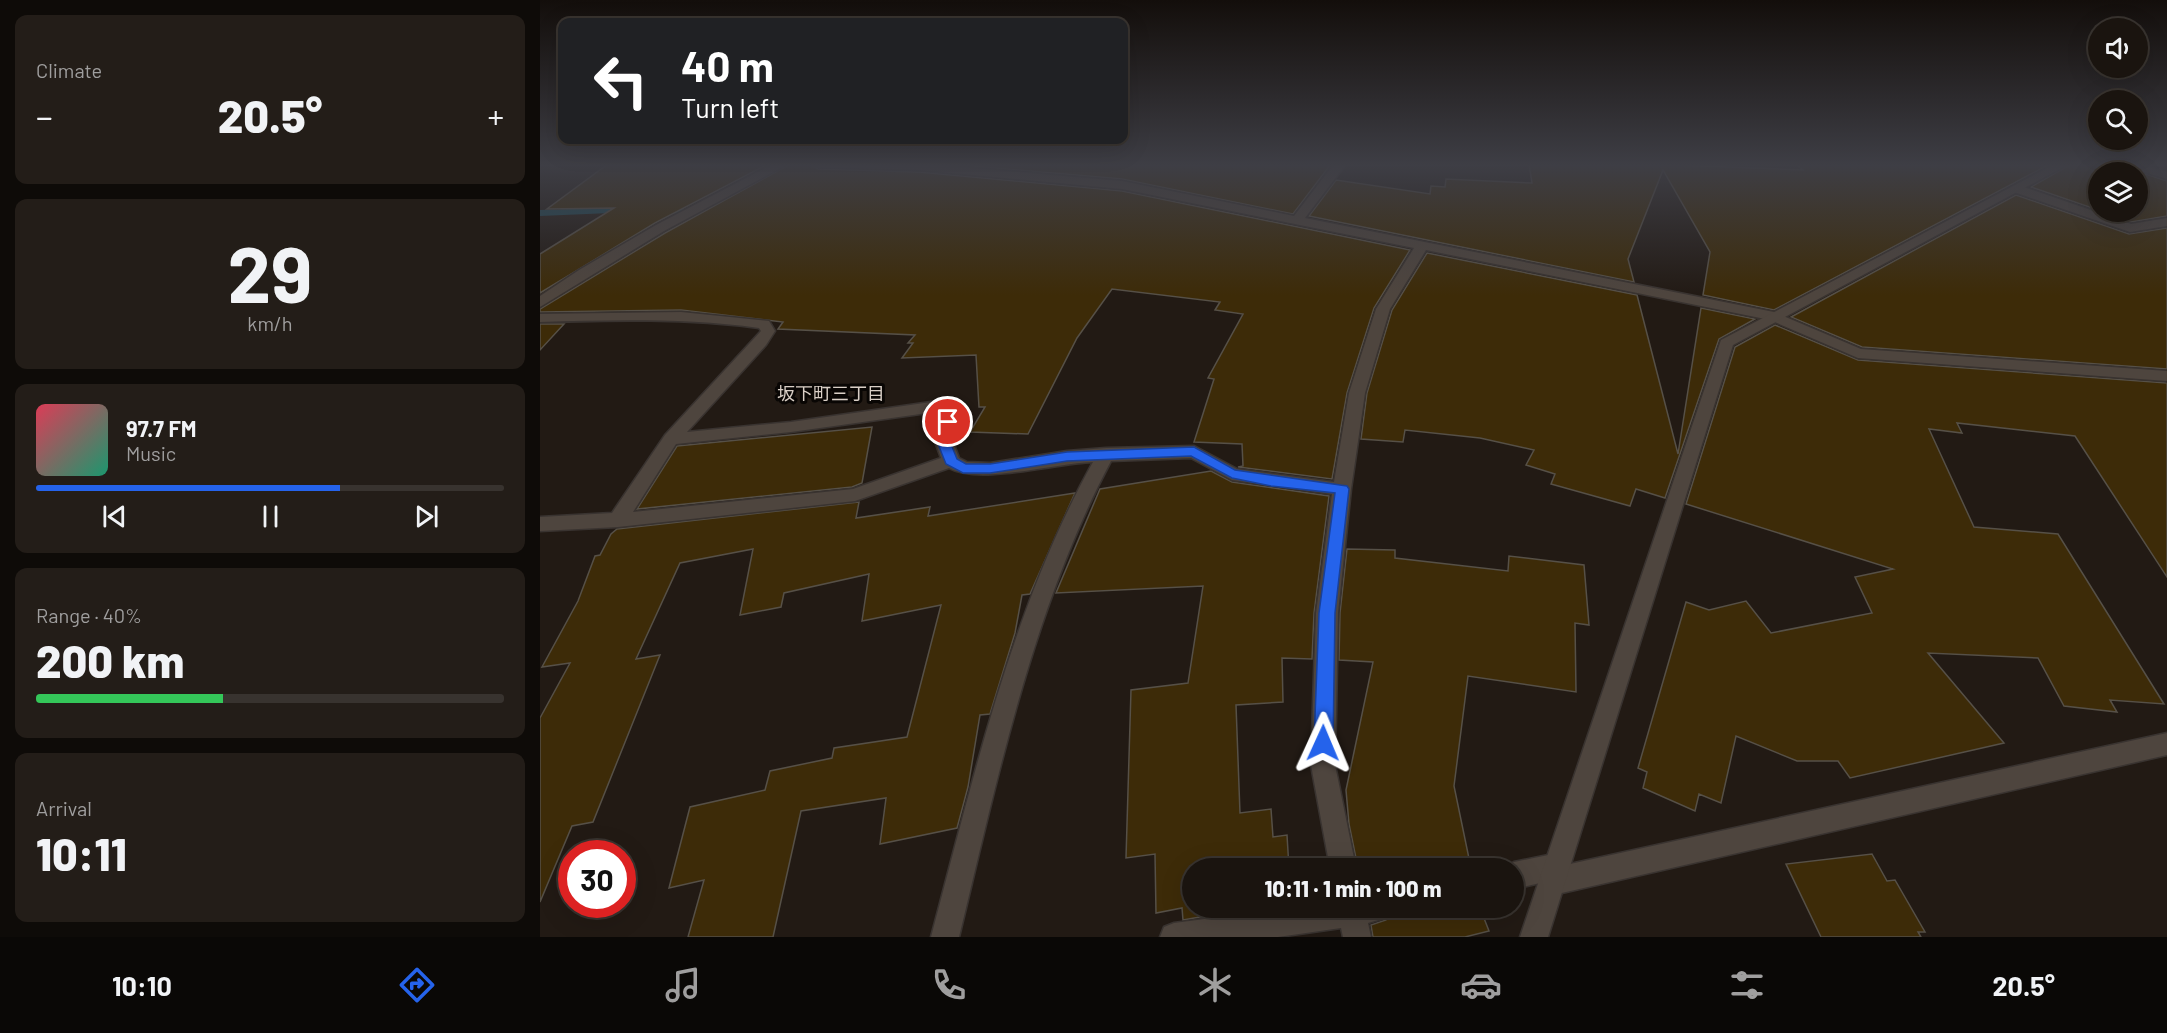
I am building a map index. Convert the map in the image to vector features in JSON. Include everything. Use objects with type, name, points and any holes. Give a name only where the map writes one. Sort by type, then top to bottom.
[{"type":"street","points":[[540,303],[571,280],[695,208]]},
{"type":"street","points":[[1232,208],[1774,316],[1858,353],[2167,375]]},
{"type":"street","points":[[1296,221],[1306,208]]},
{"type":"street","points":[[1534,937],[1726,343],[1982,208]]},
{"type":"street","points":[[2072,208],[2130,228],[2167,222]]},
{"type":"street","points":[[1341,858],[1323,765],[1327,613],[1342,489],[1357,393],[1383,309],[1422,246]]},
{"type":"street","points":[[540,318],[634,317],[741,320],[764,324],[768,331],[761,342],[671,439],[618,520]]},
{"type":"street","points":[[671,439],[791,427],[952,404],[943,439],[951,461],[963,468],[990,469],[1067,457],[1106,454],[1194,452],[1232,474],[1342,489]]},
{"type":"street","points":[[945,937],[981,798],[1034,622],[1073,518],[1106,454]]},
{"type":"street","points":[[540,524],[618,520],[855,495],[951,461]]},
{"type":"street","points":[[1524,875],[1556,873],[2167,744]]},
{"type":"street","points":[[1174,937],[1341,918]]},
{"type":"building","points":[[549,208],[684,208],[540,293],[540,254],[614,208],[547,209]]},
{"type":"building","points":[[711,208],[1204,208],[1410,250],[1374,308],[1347,393],[1332,479],[1238,467],[1243,466],[1242,444],[1194,442],[1214,379],[1208,378],[1243,314],[1215,310],[1220,302],[1112,289],[1077,338],[1028,434],[970,432],[985,407],[979,407],[976,355],[902,358],[913,343],[908,343],[915,335],[778,329],[783,322],[681,310],[540,312],[540,309]]},
{"type":"building","points":[[1262,208],[1298,208],[1293,214]]},
{"type":"building","points":[[1315,208],[1648,208],[1628,259],[1634,282],[1309,216]]},
{"type":"building","points":[[1685,208],[1967,208],[1774,310],[1703,295],[1710,252]]},
{"type":"building","points":[[1993,208],[2053,208],[2088,220],[2088,222],[2129,234],[2167,228],[2167,369],[1862,347],[1791,317]]},
{"type":"building","points":[[2148,208],[2167,208],[2167,216],[2148,219]]},
{"type":"building","points":[[1427,253],[1637,295],[1678,454],[1701,308],[1755,319],[1719,339],[1665,498],[1636,489],[1630,506],[1551,484],[1555,474],[1526,465],[1534,450],[1480,438],[1405,430],[1403,442],[1361,439],[1367,393],[1392,310]]},
{"type":"building","points":[[540,324],[564,324],[540,350]]},
{"type":"building","points":[[1775,325],[1858,360],[2167,383],[2167,577],[2075,436],[1957,423],[1962,433],[1929,429],[1974,527],[2058,534],[2164,704],[2110,700],[2117,712],[2064,706],[2038,658],[1928,653],[2004,743],[1850,778],[1838,761],[1797,761],[1736,736],[1721,803],[1699,794],[1695,811],[1643,788],[1647,772],[1638,768],[1686,602],[1709,610],[1746,601],[1771,633],[1872,613],[1855,577],[1893,569],[1686,504],[1735,347]]},
{"type":"building","points":[[872,427],[862,483],[852,487],[637,509],[677,446]]},
{"type":"building","points":[[1211,471],[1232,482],[1329,496],[1314,613],[1312,659],[1282,658],[1283,702],[1236,705],[1240,813],[1271,809],[1273,837],[1287,835],[1288,858],[1182,858],[1182,908],[1156,913],[1155,854],[1126,858],[1131,690],[1188,683],[1203,586],[1056,593],[1100,489]]},
{"type":"building","points":[[1075,493],[1030,594],[1022,595],[1015,633],[990,714],[980,715],[968,787],[957,828],[880,844],[886,798],[801,811],[773,937],[688,937],[704,880],[669,888],[690,807],[765,790],[770,771],[832,758],[834,748],[907,737],[941,605],[862,621],[869,574],[784,593],[781,607],[740,615],[753,549],[680,563],[636,659],[660,655],[593,822],[572,826],[566,840],[558,840],[558,859],[540,902],[540,718],[570,663],[542,667],[578,601],[595,556],[600,555],[611,534],[617,529],[859,502],[856,518],[930,507],[928,516]]},
{"type":"building","points":[[1347,549],[1395,550],[1395,558],[1508,571],[1509,556],[1584,565],[1589,625],[1575,623],[1576,692],[1468,676],[1454,786],[1469,858],[1356,858],[1349,824],[1346,790],[1373,662],[1339,660],[1340,613]]},
{"type":"building","points":[[1872,854],[1887,881],[1895,880],[1925,932],[1918,932],[1921,937],[1821,937],[1786,864]]},
{"type":"building","points":[[1387,918],[1484,918],[1489,931],[1465,937],[1373,937],[1371,925]]},
{"type":"waterway","points":[[540,213],[630,210]]},
{"type":"waterway","points":[[657,210],[682,211]]},
{"type":"district","name":"坂下町三丁目","points":[[831,394]]},
{"type":"route","points":[[948,422],[943,439],[951,461],[963,468],[990,469],[1067,457],[1106,454],[1194,452],[1232,474],[1342,489],[1327,613],[1323,743]]}]
